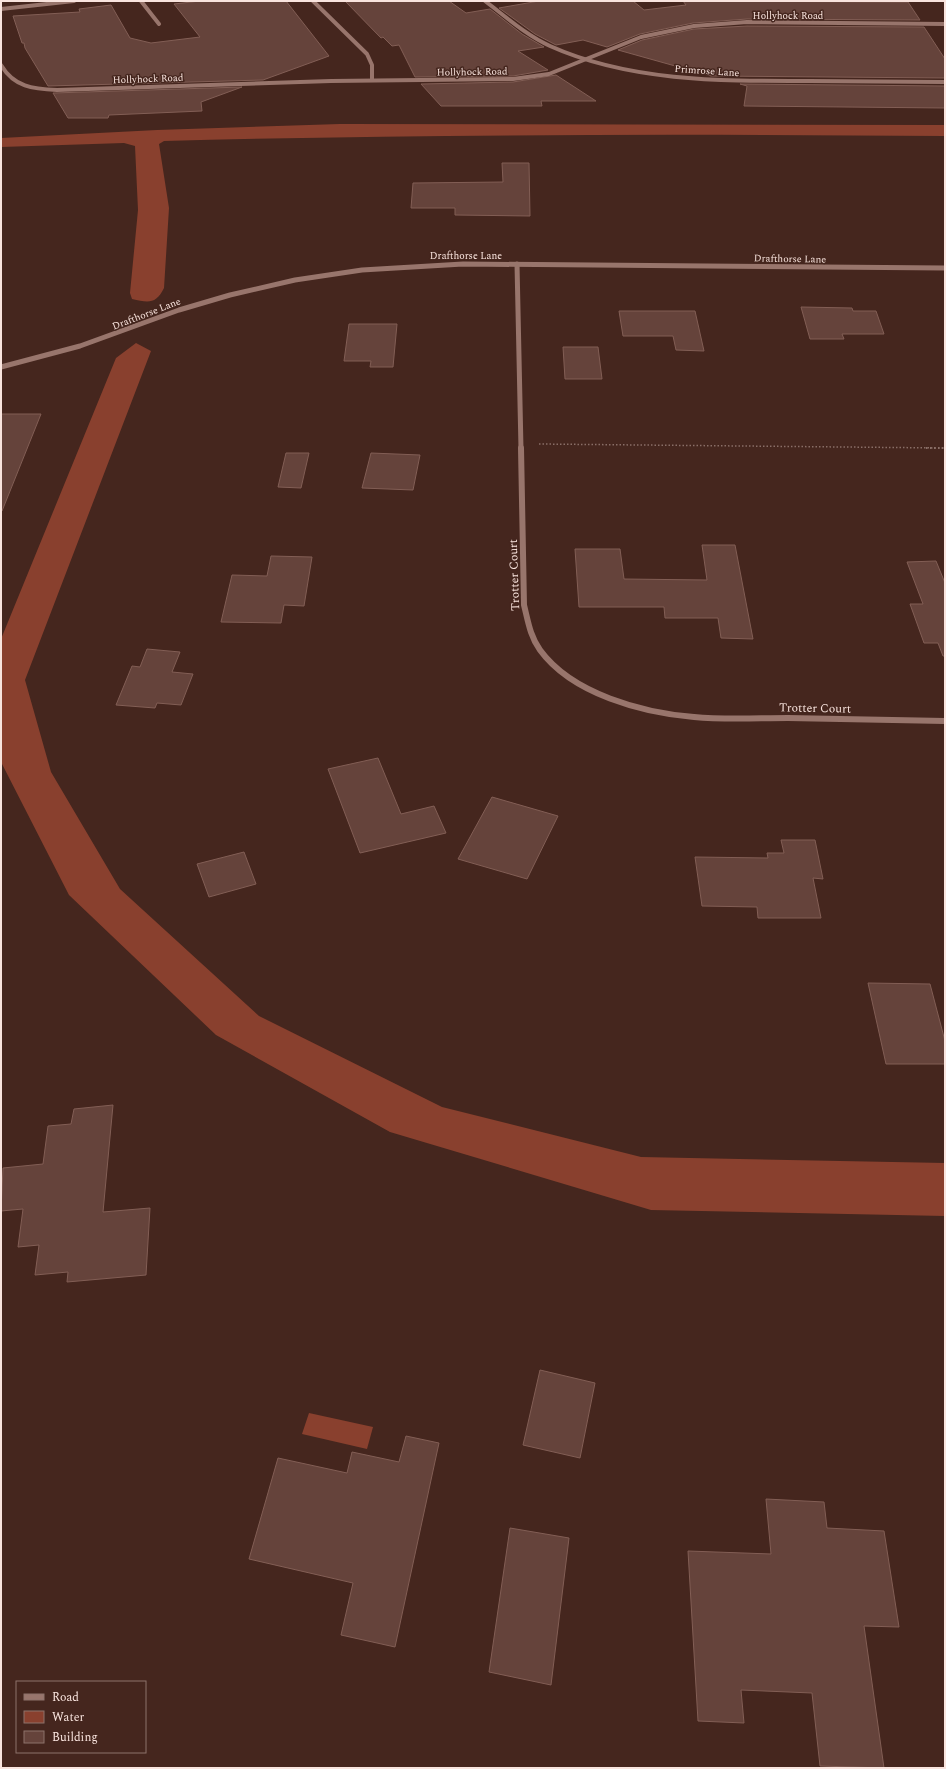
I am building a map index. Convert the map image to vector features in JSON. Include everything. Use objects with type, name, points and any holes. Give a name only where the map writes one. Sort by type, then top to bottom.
[{"type":"street","points":[[1,10],[74,1]]},
{"type":"street","points":[[141,1],[159,24]]},
{"type":"street","points":[[313,1],[367,54],[372,65],[372,80]]},
{"type":"street","name":"Primrose Lane","points":[[486,1],[539,40],[587,59],[641,71],[707,79],[945,82]]},
{"type":"street","name":"Hollyhock Road","points":[[1,65],[8,78],[13,81],[27,86],[53,89],[372,80],[523,78],[549,74],[642,37],[704,24],[747,22],[945,24]]},
{"type":"street","name":"Drafthorse Lane","points":[[1,367],[83,345],[195,304],[268,284],[354,270],[401,266],[517,264],[945,268]]},
{"type":"street","name":"Trotter Court","points":[[517,264],[524,605],[529,629],[543,653],[571,678],[596,693],[653,712],[695,718],[945,721]]},
{"type":"path","points":[[521,444],[945,448]]},
{"type":"water","points":[[340,124],[945,125],[945,136],[555,135],[164,141],[159,144],[169,208],[164,288],[155,300],[151,301],[132,299],[130,293],[138,210],[135,146],[124,143],[1,147],[1,138],[157,130]]},
{"type":"water","points":[[136,343],[151,351],[25,680],[51,772],[120,889],[259,1016],[442,1107],[641,1157],[945,1163],[945,1216],[651,1210],[390,1132],[216,1035],[69,895],[1,762],[1,639],[116,358]]},
{"type":"water","points":[[309,1413],[373,1427],[367,1449],[302,1434]]},
{"type":"building","points":[[200,1],[286,1],[329,56],[263,80],[48,86],[25,48],[24,43],[22,43],[13,16],[80,12],[79,9],[111,5],[130,38],[151,43],[200,37],[174,4]]},
{"type":"building","points":[[345,1],[449,1],[466,13],[490,9],[522,34],[544,47],[518,51],[548,70],[513,76],[415,77],[399,45],[392,46],[383,37],[381,38]]},
{"type":"building","points":[[539,1],[633,1],[644,10],[686,5],[683,1],[908,2],[920,20],[747,19],[693,23],[640,34],[607,47],[583,40],[556,45],[535,34],[499,8]]},
{"type":"building","points":[[747,26],[924,27],[945,59],[945,78],[711,76],[618,50],[642,40],[694,29]]},
{"type":"building","points":[[556,75],[596,101],[541,101],[542,106],[441,106],[421,84],[513,82]]},
{"type":"building","points":[[740,84],[945,86],[945,108],[744,106],[747,86]]},
{"type":"building","points":[[242,87],[201,102],[202,111],[109,115],[108,118],[68,118],[53,93]]},
{"type":"building","points":[[502,163],[529,163],[530,216],[455,215],[455,208],[411,208],[413,183],[503,182]]},
{"type":"building","points":[[801,307],[852,308],[853,311],[876,311],[884,334],[842,334],[844,339],[810,339]]},
{"type":"building","points":[[619,311],[695,311],[704,351],[676,350],[673,336],[623,336]]},
{"type":"building","points":[[349,324],[397,324],[393,367],[370,367],[371,361],[344,361]]},
{"type":"building","points":[[563,347],[598,347],[602,379],[565,379]]},
{"type":"building","points":[[1,414],[41,414],[2,511],[1,511]]},
{"type":"building","points":[[286,453],[309,453],[301,488],[278,487]]},
{"type":"building","points":[[371,453],[420,455],[413,490],[362,488]]},
{"type":"building","points":[[702,545],[735,545],[753,639],[721,638],[718,618],[665,618],[664,607],[579,607],[575,549],[620,549],[624,579],[707,580]]},
{"type":"building","points":[[271,556],[312,557],[304,606],[284,605],[281,623],[221,622],[232,575],[267,576]]},
{"type":"building","points":[[936,561],[945,583],[945,656],[943,656],[938,643],[924,643],[910,604],[923,604],[907,562]]},
{"type":"building","points":[[147,649],[180,652],[172,672],[193,674],[181,705],[157,703],[155,708],[116,705],[132,666],[140,667]]},
{"type":"building","points":[[378,758],[401,814],[434,806],[446,833],[360,853],[328,769]]},
{"type":"building","points":[[492,797],[558,816],[527,879],[458,859]]},
{"type":"building","points":[[781,840],[815,840],[823,879],[813,878],[821,918],[758,918],[757,907],[702,906],[695,857],[768,858],[767,853],[784,853]]},
{"type":"building","points":[[244,852],[256,884],[209,897],[197,864]]},
{"type":"building","points":[[868,983],[930,984],[945,1041],[945,1064],[886,1064]]},
{"type":"building","points":[[113,1105],[103,1212],[150,1208],[146,1275],[67,1282],[68,1272],[35,1275],[39,1245],[18,1247],[23,1209],[1,1211],[3,1168],[43,1164],[48,1126],[71,1124],[74,1109]]},
{"type":"building","points":[[540,1370],[595,1383],[580,1458],[523,1445]]},
{"type":"building","points":[[406,1436],[439,1443],[395,1647],[341,1635],[353,1583],[249,1559],[278,1458],[347,1473],[352,1452],[399,1462]]},
{"type":"building","points":[[766,1499],[824,1502],[827,1528],[884,1531],[899,1627],[864,1626],[884,1768],[820,1766],[812,1693],[741,1690],[744,1723],[698,1721],[688,1551],[771,1554]]},
{"type":"building","points":[[510,1528],[569,1538],[551,1685],[489,1672]]}]
